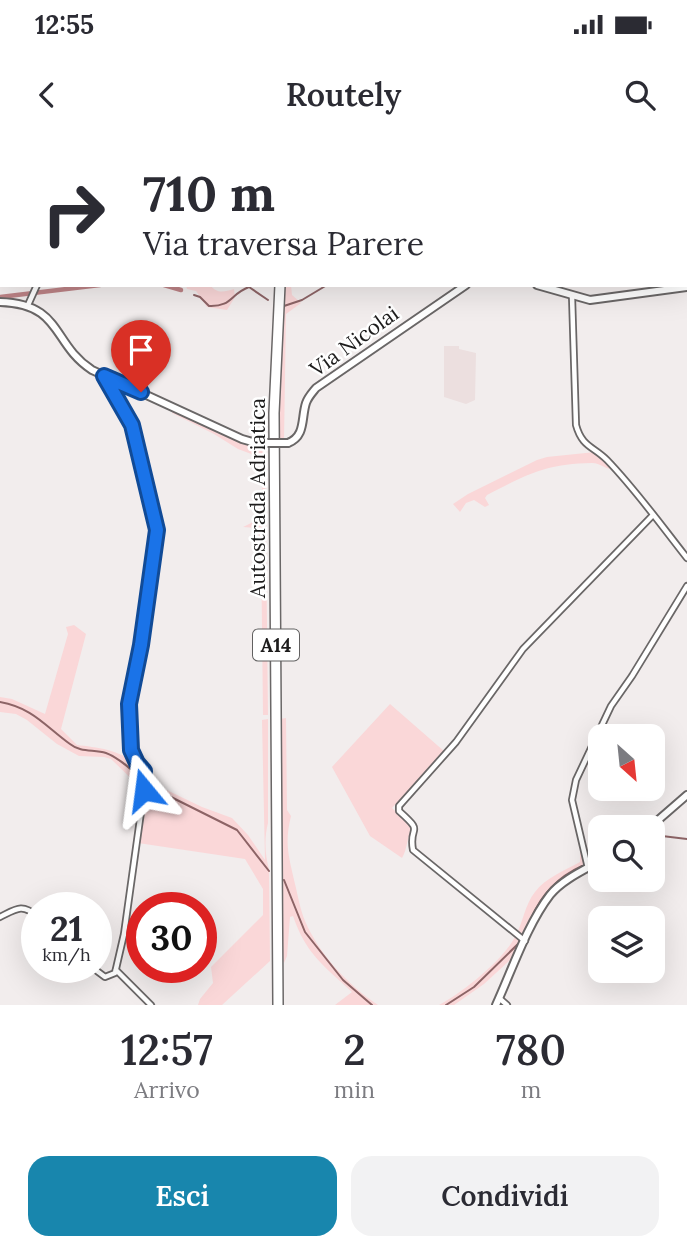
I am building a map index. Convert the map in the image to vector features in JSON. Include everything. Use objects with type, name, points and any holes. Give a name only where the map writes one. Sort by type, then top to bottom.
[{"type":"highway","name":"Autostrada Adriatica","points":[[273,1005],[269,404],[274,287]]},
{"type":"highway","name":"Autostrada Adriatica","points":[[278,1005],[274,413],[280,287]]},
{"type":"street","name":"Via Nicolai","points":[[104,376],[242,439],[256,443],[288,443],[295,440],[300,433],[306,402],[316,388],[463,287]]},
{"type":"street","points":[[543,287],[572,296],[598,300],[687,287]]},
{"type":"street","points":[[28,305],[34,291]]},
{"type":"street","points":[[572,296],[576,425],[579,437],[606,459],[687,558]]},
{"type":"street","points":[[0,302],[28,305],[50,320],[80,360],[104,376],[132,425],[157,530],[141,645],[129,704],[131,750],[146,776],[126,921],[116,970],[112,975]]},
{"type":"street","points":[[525,942],[413,850],[411,840],[416,830],[415,825],[399,811],[399,806],[456,742],[523,649],[653,515]]},
{"type":"street","points":[[507,1005],[498,1002],[525,942],[551,894],[588,868],[572,800],[576,780],[611,706],[632,677],[687,586]]},
{"type":"street","points":[[664,815],[687,795]]},
{"type":"street","points":[[0,917],[21,907]]},
{"type":"street","points":[[116,970],[151,1005]]},
{"type":"shaded area","points":[[212,287],[221,292],[234,289],[235,297],[227,310],[207,307],[196,291],[187,289]]},
{"type":"shaded area","points":[[283,287],[291,287],[292,295],[301,303],[286,314],[284,441],[279,441],[279,331]]},
{"type":"shaded area","points":[[444,346],[459,346],[459,349],[476,353],[475,400],[466,404],[444,397]]},
{"type":"shaded area","points":[[173,409],[248,445],[265,447],[268,715],[263,715],[261,542],[257,528],[243,527],[260,515],[262,458],[238,449],[172,413]]},
{"type":"shaded area","points":[[595,452],[612,469],[592,463],[562,465],[526,476],[487,495],[485,498],[489,505],[485,507],[474,500],[466,503],[460,512],[453,504],[537,460]]},
{"type":"shaded area","points":[[74,625],[86,634],[61,729],[77,745],[110,751],[130,760],[138,767],[142,777],[142,789],[111,759],[79,756],[57,744],[27,720],[16,714],[0,712],[0,697],[12,699],[45,714],[68,634],[66,627]]},
{"type":"shaded area","points":[[390,704],[445,752],[392,808],[413,828],[402,858],[370,836],[332,767]]},
{"type":"shaded area","points":[[286,718],[287,810],[291,816],[288,850],[302,912],[326,957],[345,978],[378,1005],[335,1005],[352,992],[324,967],[310,950],[293,916],[290,917],[284,963],[280,719]]},
{"type":"shaded area","points":[[268,719],[266,846],[269,869],[270,961],[222,1005],[198,1005],[213,983],[217,983],[217,961],[263,915],[263,889],[245,859],[138,843],[148,781],[232,818],[265,860],[262,720]]},
{"type":"shaded area","points":[[582,850],[585,865],[555,888],[523,944],[509,961],[484,984],[454,1005],[439,1005],[492,966],[515,937],[535,892],[550,878],[580,862]]},
{"type":"waterway","points":[[0,297],[83,287]]},
{"type":"waterway","points":[[171,287],[181,290]]},
{"type":"waterway","points":[[194,295],[209,306],[217,306],[249,287],[268,300]]},
{"type":"waterway","points":[[284,306],[302,300],[324,287]]},
{"type":"waterway","points":[[0,702],[30,713],[74,747],[111,755],[142,779]]},
{"type":"waterway","points":[[148,784],[237,830],[269,871]]},
{"type":"waterway","points":[[665,836],[687,839]]},
{"type":"waterway","points":[[531,919],[551,888],[582,866]]},
{"type":"waterway","points":[[284,880],[305,932],[343,980],[372,1005]]},
{"type":"waterway","points":[[446,1005],[474,987],[519,943]]},
{"type":"route","points":[[141,392],[104,376],[132,425],[157,530],[152,576],[128,715],[131,750],[146,776],[144,790]]}]
